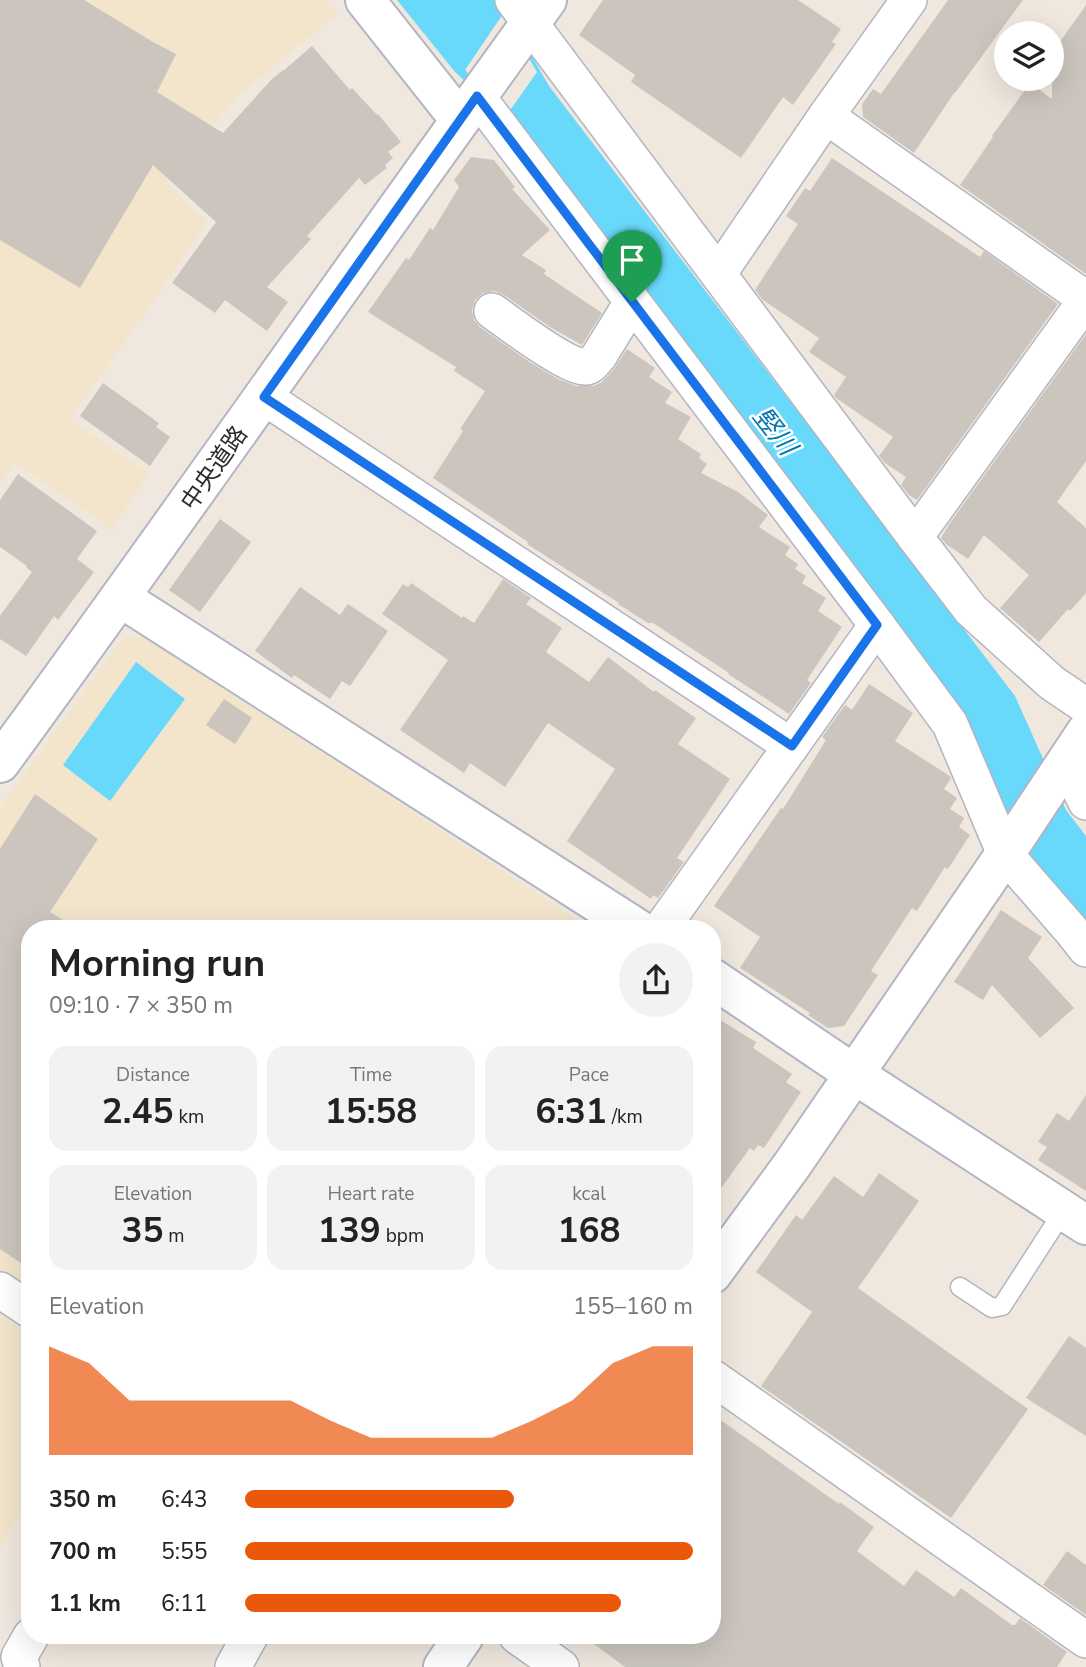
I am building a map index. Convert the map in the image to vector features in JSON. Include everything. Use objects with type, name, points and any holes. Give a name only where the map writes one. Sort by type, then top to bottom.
[{"type":"street","points":[[365,0],[468,108],[632,302],[950,724],[1005,854],[1086,949]]},
{"type":"street","points":[[719,273],[909,0]]},
{"type":"street","points":[[528,15],[971,610],[1052,683],[1086,706]]},
{"type":"street","name":"中央道路","points":[[0,763],[121,598],[468,108],[528,15]]},
{"type":"street","points":[[826,116],[1086,300],[915,537]]},
{"type":"street","points":[[492,311],[560,358],[585,368],[593,364],[599,356],[632,302]]},
{"type":"street","points":[[264,397],[792,746]]},
{"type":"street","points":[[121,598],[624,920]]},
{"type":"street","points":[[667,920],[877,625]]},
{"type":"street","points":[[721,1262],[855,1074],[1076,747]]},
{"type":"street","points":[[1076,747],[1086,802]]},
{"type":"street","points":[[721,984],[1075,1217]]},
{"type":"street","points":[[0,1290],[21,1304]]},
{"type":"street","points":[[721,1383],[1086,1640]]},
{"type":"street","points":[[22,1667],[19,1657],[26,1644]]},
{"type":"street","points":[[233,1667],[246,1644]]},
{"type":"street","points":[[443,1667],[459,1644]]},
{"type":"street","points":[[528,1644],[561,1667]]},
{"type":"street","points":[[1082,1667],[1086,1661]]},
{"type":"lane","points":[[960,1287],[992,1308],[1002,1306],[1075,1217]]},
{"type":"shaded area","points":[[0,0],[325,0],[337,14],[240,94],[165,182],[208,222],[70,420],[149,473],[112,529],[15,463],[0,484]]},
{"type":"shaded area","points":[[142,635],[577,920],[21,920],[21,1285],[0,1271],[0,808],[123,637]]},
{"type":"shaded area","points":[[0,1311],[21,1324],[21,1510],[0,1548]]},
{"type":"water","name":"竪川","points":[[397,0],[497,0],[549,86],[1015,696],[1066,810],[1086,836],[1086,937],[506,118],[455,72]]},
{"type":"water","points":[[136,662],[185,699],[110,801],[63,765]]},
{"type":"pier","points":[[503,14],[537,72],[506,116],[465,70]]},
{"type":"building","points":[[0,0],[84,0],[176,54],[157,92],[223,133],[272,79],[312,46],[350,90],[352,88],[378,114],[401,142],[388,152],[393,158],[385,165],[387,168],[365,185],[359,178],[307,236],[311,239],[267,287],[288,302],[267,331],[225,300],[215,313],[172,283],[216,222],[153,165],[80,288],[0,240]]},
{"type":"building","points":[[603,0],[798,0],[841,29],[832,42],[836,44],[793,105],[783,97],[741,158],[631,82],[635,75],[579,35]]},
{"type":"building","points":[[948,0],[1023,0],[1008,21],[994,21],[994,40],[914,153],[863,117],[862,104],[873,89],[881,94]]},
{"type":"building","points":[[1086,5],[1086,274],[960,185],[1024,91],[1041,91],[1052,99],[1052,91],[1064,91],[1064,36]]},
{"type":"building","points":[[471,157],[494,160],[515,187],[512,189],[550,230],[522,255],[546,270],[544,274],[602,313],[582,345],[495,291],[483,293],[475,300],[472,310],[474,320],[528,361],[558,379],[576,386],[594,386],[602,382],[627,349],[655,368],[649,377],[672,392],[665,403],[691,417],[678,439],[701,454],[699,458],[707,464],[701,473],[738,492],[768,515],[759,527],[790,547],[785,555],[798,564],[795,569],[806,576],[802,583],[826,598],[818,611],[842,627],[807,680],[811,683],[789,714],[653,623],[648,623],[527,544],[528,542],[433,478],[485,391],[454,371],[456,367],[368,312],[406,258],[409,260],[430,228],[433,230],[459,187],[454,180]]},
{"type":"building","points":[[832,158],[980,257],[984,251],[1058,304],[917,500],[901,485],[906,477],[879,456],[893,437],[834,395],[846,377],[809,352],[819,338],[763,300],[755,290],[798,224],[786,216],[805,188],[810,191]]},
{"type":"building","points":[[1086,334],[1086,461],[1057,502],[1086,528],[1086,593],[1039,642],[1000,608],[1029,575],[984,535],[968,559],[941,538]]},
{"type":"building","points":[[103,383],[159,423],[156,427],[170,437],[150,466],[80,416]]},
{"type":"building","points":[[18,474],[97,531],[77,559],[94,572],[58,620],[54,616],[26,656],[0,639],[0,616],[32,572],[0,547],[0,500]]},
{"type":"building","points":[[220,519],[251,542],[200,612],[169,590]]},
{"type":"building","points":[[503,579],[531,598],[526,604],[562,628],[546,652],[589,682],[608,657],[654,692],[655,690],[696,718],[678,744],[730,779],[677,858],[684,862],[658,898],[653,895],[651,899],[567,841],[615,769],[548,723],[505,787],[470,763],[464,773],[400,730],[448,660],[382,614],[403,584],[408,587],[411,583],[462,618],[463,616],[474,623]]},
{"type":"building","points":[[300,587],[340,615],[348,604],[388,631],[350,686],[342,681],[330,699],[294,675],[292,678],[255,651]]},
{"type":"building","points":[[869,684],[913,713],[895,741],[950,776],[944,789],[957,798],[950,809],[964,818],[959,827],[970,835],[948,869],[945,867],[917,911],[912,908],[871,971],[878,975],[844,1026],[828,1028],[808,1015],[810,1013],[740,968],[760,937],[714,906],[781,808],[783,809],[826,740],[822,737],[845,705],[852,710]]},
{"type":"building","points":[[224,699],[252,718],[235,744],[206,725]]},
{"type":"building","points":[[35,794],[98,839],[50,912],[63,920],[21,920],[21,1263],[0,1249],[0,849]]},
{"type":"building","points":[[1001,910],[1042,937],[1028,958],[1074,1008],[1040,1038],[992,985],[983,1000],[954,982]]},
{"type":"building","points":[[721,1021],[756,1042],[753,1048],[792,1074],[786,1082],[801,1092],[764,1148],[758,1145],[754,1151],[750,1148],[721,1188]]},
{"type":"building","points":[[1086,1095],[1086,1191],[1038,1160],[1047,1147],[1038,1142],[1057,1113],[1069,1121]]},
{"type":"building","points":[[879,1173],[919,1201],[858,1288],[1028,1409],[951,1518],[761,1386],[812,1312],[756,1272],[796,1215],[802,1220],[834,1176],[863,1197]]},
{"type":"building","points":[[1069,1336],[1086,1348],[1086,1436],[1026,1398]]},
{"type":"building","points":[[721,1420],[874,1527],[857,1551],[904,1586],[916,1570],[954,1597],[961,1588],[1012,1625],[1020,1618],[1067,1652],[1057,1667],[625,1667],[594,1644],[721,1644]]},
{"type":"building","points":[[1067,1551],[1086,1565],[1086,1615],[1043,1585]]},
{"type":"route","points":[[477,96],[632,302],[877,625],[792,746],[264,397],[477,96]]}]
